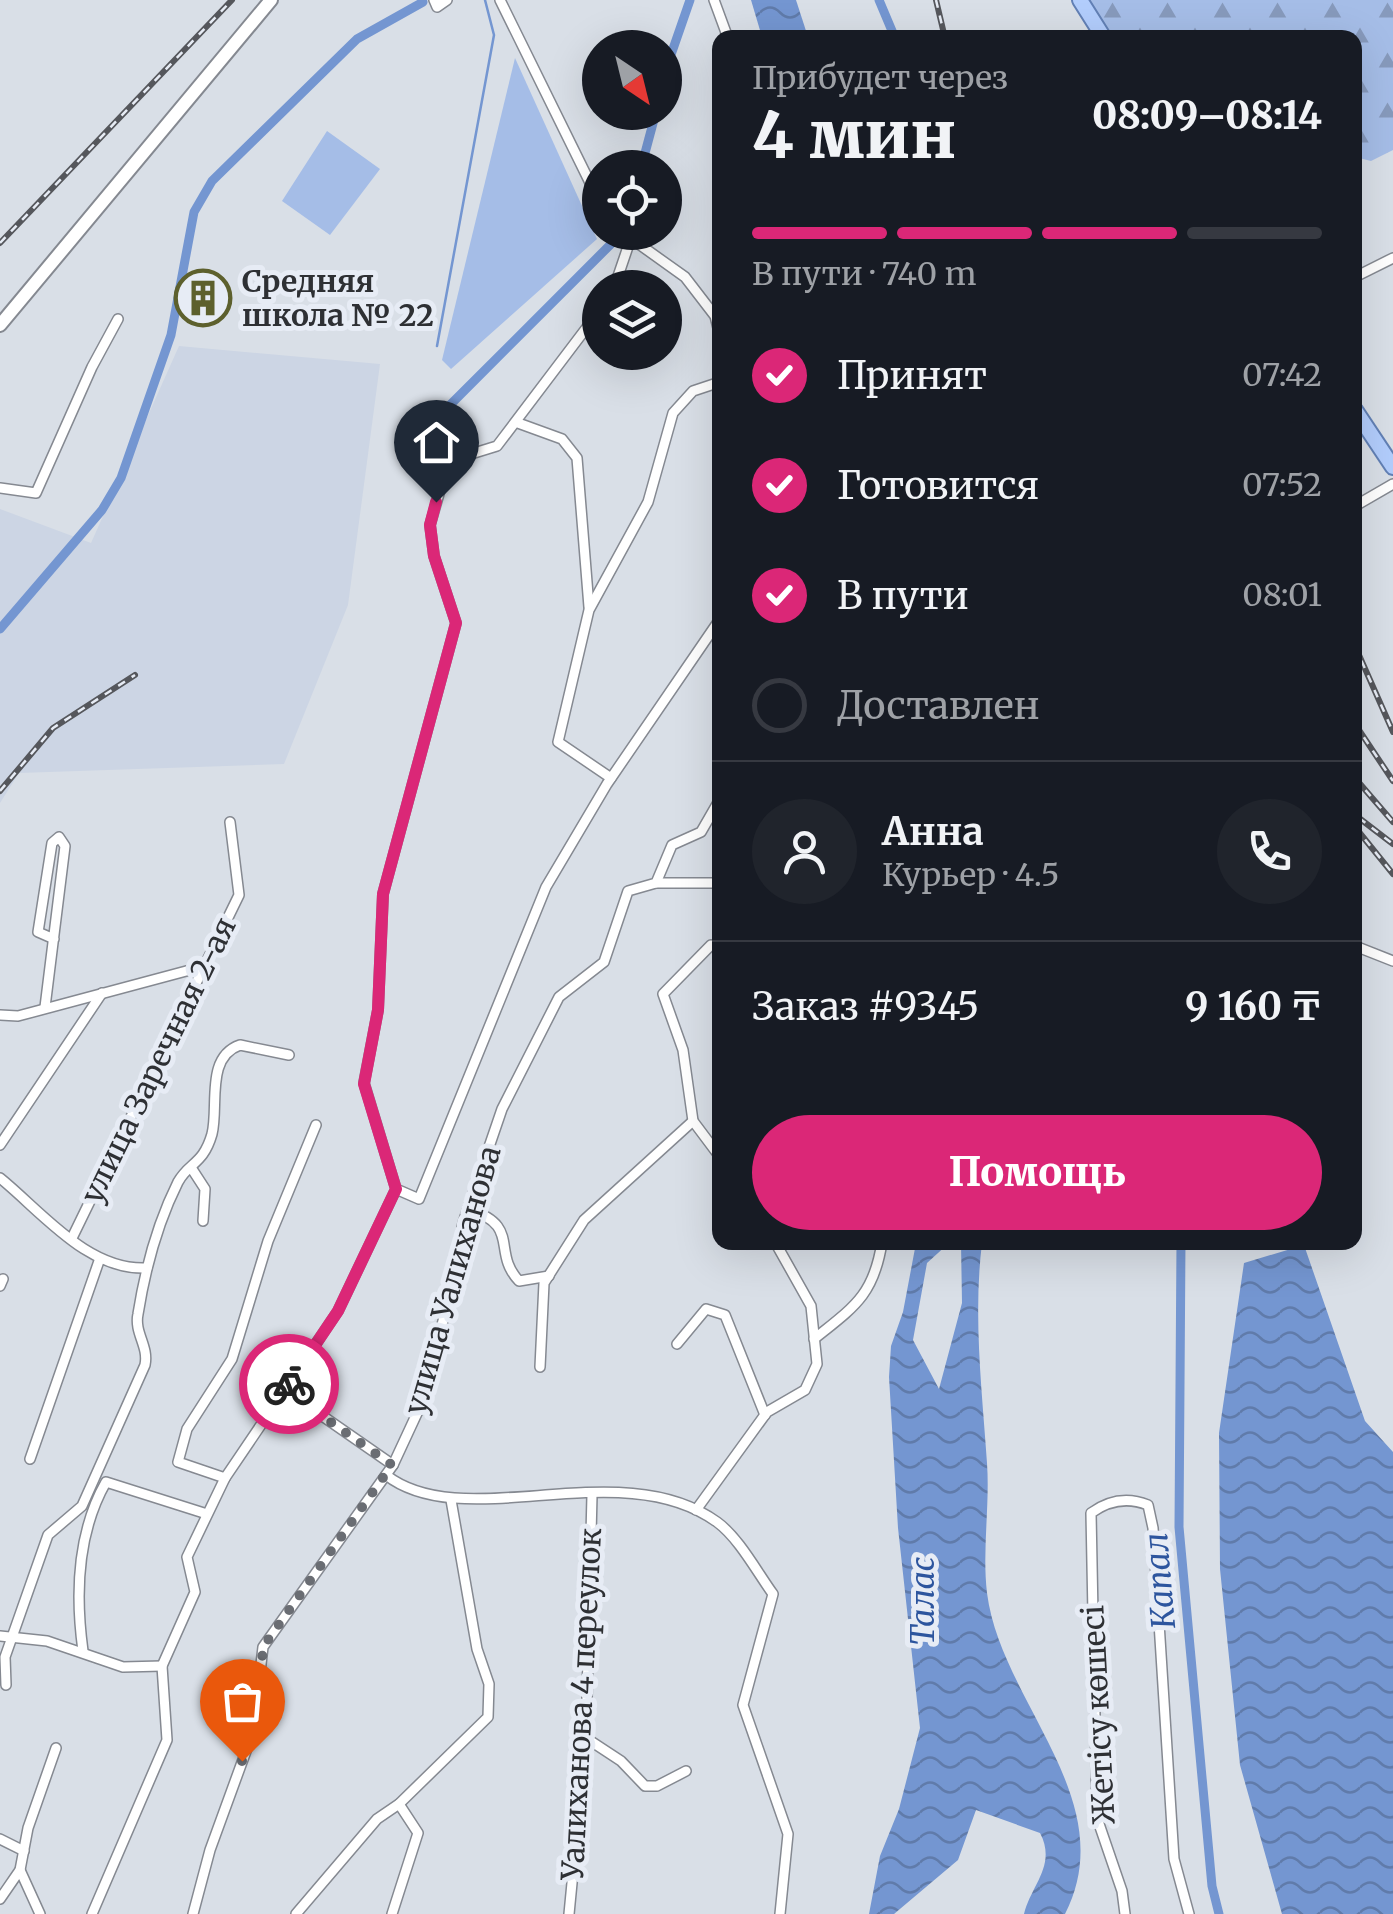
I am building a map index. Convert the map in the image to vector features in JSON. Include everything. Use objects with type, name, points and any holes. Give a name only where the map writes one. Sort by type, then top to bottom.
[{"type":"main road","points":[[0,325],[271,0]]},
{"type":"main road","points":[[1080,0],[1099,30]]},
{"type":"main road","points":[[1362,420],[1393,467]]},
{"type":"street","points":[[434,0],[436,7],[447,0]]},
{"type":"street","points":[[500,0],[582,166]]},
{"type":"street","points":[[715,2],[725,30]]},
{"type":"street","points":[[650,250],[685,277],[712,312]]},
{"type":"street","points":[[1362,274],[1393,258]]},
{"type":"street","points":[[0,488],[36,493],[92,366],[118,320]]},
{"type":"street","points":[[92,1914],[167,1740],[162,1666],[195,1592],[187,1557],[225,1478],[338,1311],[396,1189],[364,1084],[378,1010],[383,894],[456,623],[434,556],[430,525],[442,480],[458,458],[497,446],[582,335]]},
{"type":"street","points":[[611,778],[558,742],[589,610],[648,502],[674,413],[693,391],[712,385]]},
{"type":"street","points":[[518,423],[562,439],[577,458],[589,610]]},
{"type":"street","points":[[1362,502],[1393,484]]},
{"type":"street","name":"улица Уалиханова","points":[[396,1189],[419,1199],[546,887],[611,778],[712,631]]},
{"type":"street","name":"улица Уалиханова","points":[[193,1914],[210,1850],[253,1732],[263,1647],[386,1475],[419,1409],[468,1208],[502,1110],[559,997],[604,962],[628,891],[656,884],[672,845],[700,832],[712,812]]},
{"type":"street","name":"улица Заречная 2-ая","points":[[72,1238],[238,895],[230,822]]},
{"type":"street","points":[[45,1008],[54,939],[65,846],[58,838],[52,843],[38,932],[54,939]]},
{"type":"street","points":[[656,884],[712,882]]},
{"type":"street","points":[[43,896],[58,900]]},
{"type":"street","points":[[711,945],[662,994],[683,1050],[692,1121],[712,1147]]},
{"type":"street","points":[[1362,949],[1393,961]]},
{"type":"street","points":[[0,1015],[18,1016],[204,966]]},
{"type":"street","points":[[0,1145],[102,993]]},
{"type":"street","points":[[6,1685],[5,1657],[48,1536],[82,1506],[145,1365],[147,1355],[136,1320],[147,1268],[179,1180],[206,1152],[213,1128],[214,1084],[228,1051],[240,1045],[290,1055]]},
{"type":"street","points":[[540,1367],[544,1283],[584,1220],[692,1121]]},
{"type":"street","points":[[225,1478],[178,1462],[186,1429],[232,1359],[268,1240],[316,1125]]},
{"type":"street","points":[[192,1169],[205,1189],[203,1221]]},
{"type":"street","points":[[0,1178],[99,1261],[122,1269],[147,1268]]},
{"type":"street","points":[[468,1208],[490,1216],[504,1232],[509,1271],[519,1281],[549,1276]]},
{"type":"street","points":[[696,1510],[764,1416],[805,1390],[817,1364],[811,1306],[780,1250]]},
{"type":"street","points":[[814,1339],[850,1310],[876,1278],[881,1250]]},
{"type":"street","points":[[30,1459],[99,1261]]},
{"type":"street","points":[[677,1344],[706,1309],[725,1315],[764,1416]]},
{"type":"street","points":[[285,1390],[392,1465]]},
{"type":"street","points":[[386,1475],[404,1489],[451,1500],[570,1490],[672,1496],[720,1523],[773,1594],[744,1705],[788,1834],[780,1914]]},
{"type":"street","points":[[83,1651],[78,1610],[80,1565],[90,1509],[106,1482],[208,1514]]},
{"type":"street","name":"Уалиханова 4 переулок","points":[[569,1914],[586,1738],[592,1494]]},
{"type":"street","name":"Жетісу көшесі","points":[[1125,1914],[1122,1891],[1097,1818],[1091,1513],[1115,1502],[1134,1499],[1148,1505],[1156,1562],[1174,1859],[1189,1914]]},
{"type":"street","points":[[296,1914],[377,1819],[399,1804],[488,1717],[488,1684],[477,1649],[451,1500]]},
{"type":"street","points":[[0,1636],[12,1634],[83,1651],[124,1667],[162,1666]]},
{"type":"street","points":[[586,1738],[621,1762],[645,1786],[663,1784],[686,1771]]},
{"type":"street","points":[[0,1900],[20,1870],[56,1748]]},
{"type":"street","points":[[392,1914],[418,1833],[399,1804]]},
{"type":"street","points":[[0,1839],[24,1851]]},
{"type":"street","points":[[20,1870],[40,1914]]},
{"type":"shaded area","points":[[179,346],[380,364],[348,605],[284,764],[19,773],[0,803],[0,509],[91,543]]},
{"type":"green space","points":[[1087,0],[1393,0],[1393,150],[1371,161],[1362,159],[1362,30],[1107,30]]},
{"type":"green space","points":[[515,58],[582,206],[585,250],[451,369],[442,360]]},
{"type":"green space","points":[[327,131],[380,169],[330,235],[282,201]]},
{"type":"water","points":[[751,0],[796,0],[806,30],[760,30]]},
{"type":"water","name":"Талас","points":[[915,1250],[941,1250],[927,1263],[913,1340],[939,1389],[962,1303],[961,1250],[981,1250],[978,1325],[988,1479],[987,1593],[997,1634],[1013,1674],[1070,1791],[1079,1831],[1079,1872],[1065,1914],[1024,1914],[1046,1855],[1040,1833],[976,1810],[958,1860],[894,1914],[869,1914],[880,1856],[899,1809],[920,1728],[898,1528],[889,1377],[891,1346],[903,1312]]},
{"type":"water","points":[[1287,1250],[1306,1250],[1365,1421],[1393,1452],[1393,1914],[1282,1914],[1240,1765],[1220,1569],[1219,1433],[1244,1263]]},
{"type":"waterway","points":[[437,346],[494,35],[485,0]]},
{"type":"waterway","points":[[680,30],[690,0]]},
{"type":"waterway","name":"Капал","points":[[879,0],[892,30]]},
{"type":"waterway","points":[[0,629],[102,510],[121,478],[171,335],[194,212],[212,181],[357,39],[423,2]]},
{"type":"waterway","points":[[646,150],[651,130]]},
{"type":"waterway","points":[[449,406],[605,250]]},
{"type":"waterway","name":"Капал","points":[[1181,1250],[1179,1527],[1212,1886],[1219,1914]]},
{"type":"railway","points":[[0,243],[232,0]]},
{"type":"railway","points":[[936,0],[943,30]]},
{"type":"railway","points":[[1362,662],[1393,732]]},
{"type":"railway","points":[[0,791],[53,728],[135,675]]},
{"type":"railway","points":[[1362,734],[1393,781]]},
{"type":"railway","points":[[1362,786],[1393,822]]},
{"type":"railway","points":[[1362,820],[1393,844]]},
{"type":"railway","points":[[1362,836],[1393,874]]},
{"type":"way so far","points":[[242,1761],[258,1711],[263,1647],[370,1502],[392,1465],[285,1390],[289,1384]]},
{"type":"place","name":"Средняя школа № 22","points":[[203,298]]},
{"type":"route","points":[[289,1384],[338,1311],[396,1189],[364,1084],[378,1010],[383,894],[456,623],[434,556],[430,525],[436,502]]}]
